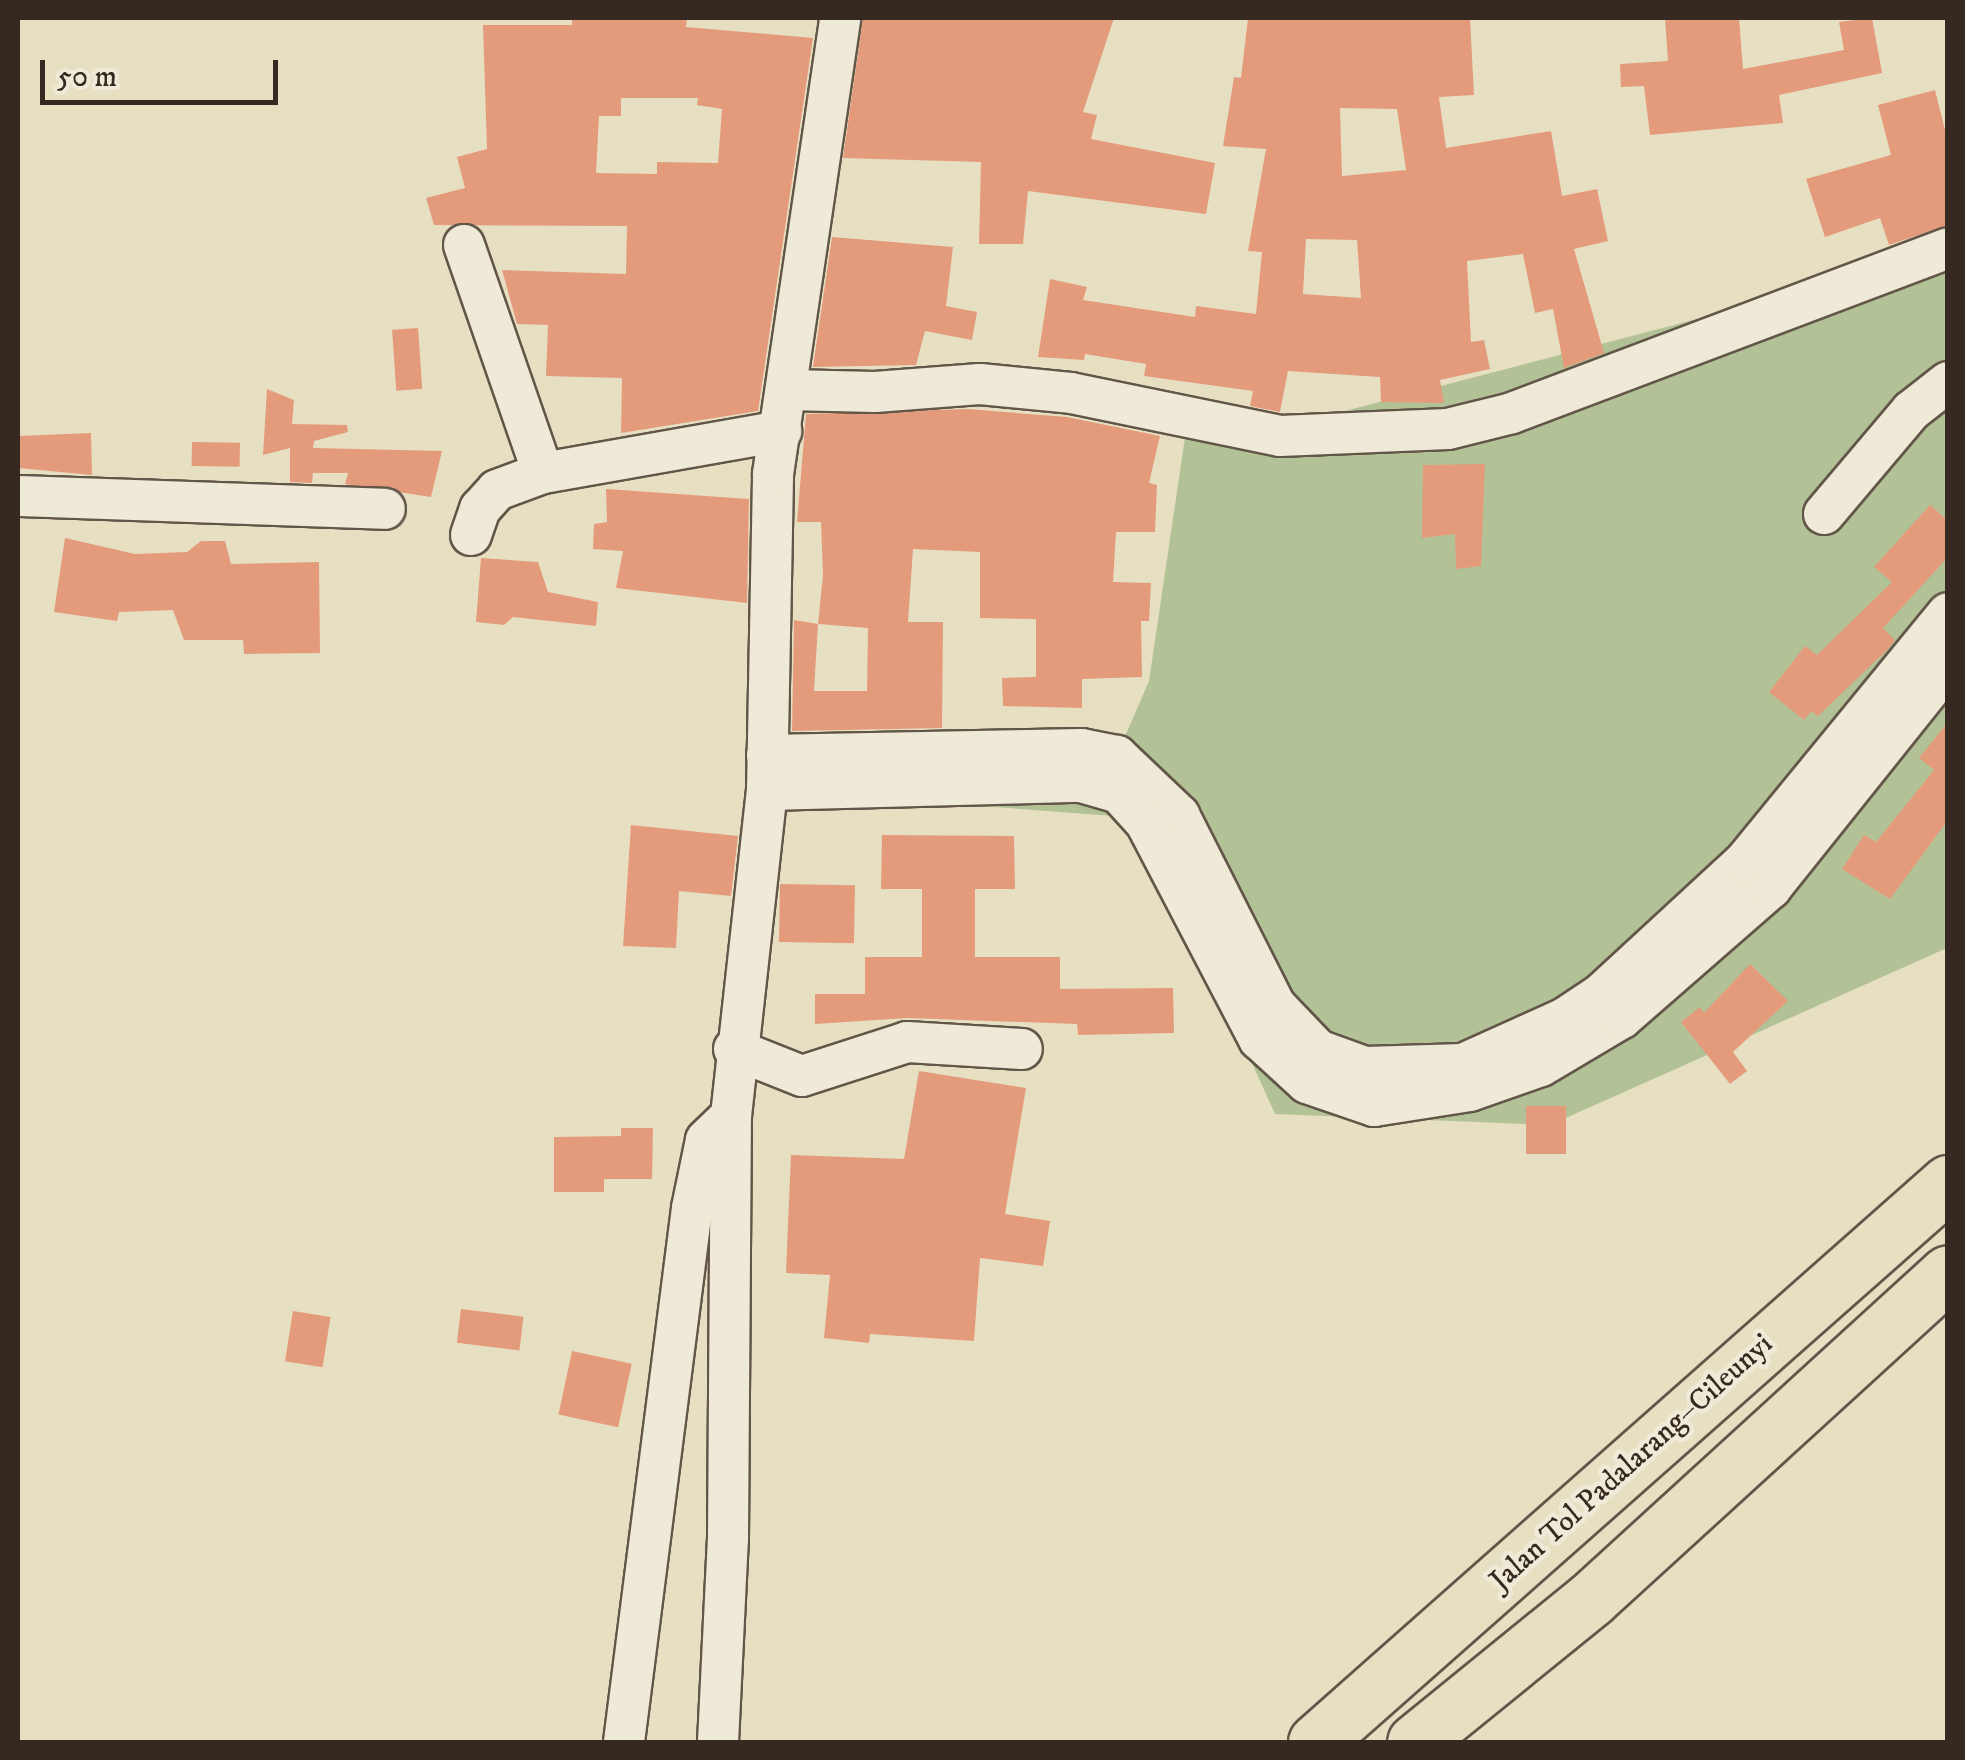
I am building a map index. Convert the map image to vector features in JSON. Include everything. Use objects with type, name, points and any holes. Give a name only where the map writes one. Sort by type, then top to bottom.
[{"type":"highway","name":"Jalan Tol Padalarang–Cileunyi","points":[[1316,1742],[1948,1183]]},
{"type":"highway","points":[[1415,1742],[1592,1599],[1948,1273]]},
{"type":"street","points":[[718,1742],[728,1538],[731,1116],[734,1049],[767,772],[773,474],[840,18]]},
{"type":"street","points":[[464,245],[543,473]]},
{"type":"street","points":[[788,390],[876,392],[980,384],[1072,393],[1280,436],[1448,429],[1530,406],[1948,248]]},
{"type":"street","points":[[1824,514],[1912,411],[1948,382]]},
{"type":"street","points":[[471,534],[480,509],[498,490],[543,473],[781,431]]},
{"type":"street","points":[[18,496],[386,509]]},
{"type":"street","points":[[767,772],[1081,766],[1117,756],[1136,768],[1179,814],[1275,1005],[1318,1050],[1366,1067],[1463,1064],[1565,1018],[1601,994],[1745,861],[1948,613]]},
{"type":"street","points":[[1081,766],[1118,793],[1146,824],[1259,1039],[1307,1083],[1374,1106],[1470,1090],[1541,1066],[1622,1018],[1770,888],[1948,666]]},
{"type":"street","points":[[734,1049],[802,1076],[907,1042],[1022,1050]]},
{"type":"street","points":[[624,1742],[692,1208],[706,1140],[731,1116]]},
{"type":"green space","points":[[1947,235],[1947,948],[1550,1125],[1275,1114],[1141,818],[767,790],[1117,755],[1149,681],[1188,417],[1264,432],[1881,271]]},
{"type":"building","points":[[572,18],[687,18],[686,27],[813,38],[758,411],[621,433],[622,378],[546,376],[548,325],[517,324],[502,270],[626,274],[627,226],[434,225],[426,198],[465,188],[457,157],[487,149],[483,25],[572,25]],"holes":[[[621,98],[698,98],[697,105],[722,109],[718,163],[657,162],[657,174],[596,173],[599,116],[621,116]]]},
{"type":"building","points":[[863,18],[1114,18],[1083,112],[1097,115],[1091,139],[1215,163],[1206,214],[1028,191],[1023,244],[979,244],[981,162],[843,158]]},
{"type":"building","points":[[1248,18],[1470,18],[1474,95],[1439,97],[1446,148],[1551,131],[1562,196],[1597,189],[1608,241],[1574,249],[1604,353],[1564,368],[1553,309],[1535,313],[1523,254],[1467,261],[1471,342],[1484,340],[1490,369],[1440,380],[1444,403],[1381,402],[1380,377],[1288,371],[1280,412],[1250,406],[1253,391],[1144,376],[1146,364],[1085,354],[1084,360],[1038,357],[1050,279],[1087,287],[1083,300],[1195,317],[1196,306],[1256,314],[1262,252],[1248,251],[1266,149],[1223,146],[1234,77],[1241,78]],"holes":[[[1340,108],[1397,109],[1406,170],[1342,176]],[[1306,239],[1357,240],[1361,298],[1303,294]]]},
{"type":"building","points":[[1665,18],[1739,18],[1743,69],[1844,50],[1839,22],[1872,18],[1882,73],[1779,95],[1783,123],[1650,135],[1644,86],[1621,87],[1620,64],[1668,61]]},
{"type":"building","points":[[1935,90],[1948,142],[1948,225],[1889,245],[1880,218],[1825,237],[1806,179],[1891,155],[1878,105]]},
{"type":"building","points":[[832,237],[953,247],[946,306],[977,312],[972,340],[925,331],[916,365],[813,367]]},
{"type":"building","points":[[418,328],[422,389],[396,391],[392,330]]},
{"type":"building","points":[[267,389],[294,400],[292,424],[347,425],[348,432],[314,441],[313,448],[442,451],[431,497],[345,484],[348,473],[313,473],[312,483],[290,482],[290,448],[263,455]]},
{"type":"building","points":[[968,409],[1067,417],[1160,436],[1149,483],[1157,485],[1155,532],[1116,532],[1113,582],[1151,583],[1149,621],[1141,621],[1142,677],[1082,679],[1082,708],[1003,706],[1002,678],[1036,677],[1036,619],[980,618],[980,552],[913,549],[908,622],[943,622],[942,728],[792,731],[794,620],[818,624],[823,575],[821,522],[797,522],[806,414]],"holes":[[[818,624],[868,628],[867,691],[814,691]]]},
{"type":"building","points":[[91,433],[92,475],[18,468],[18,436]]},
{"type":"building","points":[[192,442],[240,443],[240,467],[192,466]]},
{"type":"building","points":[[1485,464],[1481,566],[1456,569],[1455,534],[1422,538],[1423,465]]},
{"type":"building","points":[[606,489],[749,499],[747,603],[616,588],[623,551],[593,549],[594,524],[607,522]]},
{"type":"building","points":[[1930,505],[1948,521],[1948,557],[1883,628],[1895,640],[1889,648],[1818,716],[1811,711],[1804,720],[1769,692],[1805,646],[1817,655],[1892,582],[1874,567]]},
{"type":"building","points":[[65,538],[135,554],[187,552],[201,541],[225,541],[231,564],[319,562],[320,653],[244,654],[243,640],[184,640],[173,610],[119,612],[117,621],[54,612]]},
{"type":"building","points":[[481,558],[538,562],[548,592],[598,602],[596,626],[513,617],[504,625],[476,622]]},
{"type":"building","points":[[1948,722],[1948,820],[1890,899],[1842,869],[1864,835],[1876,842],[1934,770],[1919,758]]},
{"type":"building","points":[[631,825],[738,836],[731,896],[679,891],[676,948],[623,946]]},
{"type":"building","points":[[882,835],[1014,836],[1015,889],[975,889],[975,957],[1060,957],[1060,989],[1173,988],[1174,1033],[1078,1035],[1077,1024],[908,1018],[815,1024],[815,994],[865,994],[865,957],[922,957],[922,889],[881,889]]},
{"type":"building","points":[[780,884],[855,885],[854,943],[779,942]]},
{"type":"building","points":[[1750,964],[1788,1001],[1733,1052],[1747,1071],[1730,1084],[1681,1022],[1700,1007],[1704,1013]]},
{"type":"building","points":[[919,1071],[1026,1088],[1005,1214],[1050,1221],[1043,1266],[980,1258],[974,1341],[870,1334],[869,1343],[824,1338],[830,1275],[786,1273],[791,1155],[904,1159]]},
{"type":"building","points":[[1526,1106],[1566,1106],[1566,1154],[1526,1154]]},
{"type":"building","points":[[621,1128],[653,1128],[652,1179],[604,1179],[604,1192],[554,1192],[554,1137],[621,1136]]},
{"type":"building","points":[[461,1309],[524,1317],[519,1350],[457,1343]]},
{"type":"building","points":[[293,1311],[331,1317],[323,1367],[285,1361]]},
{"type":"building","points":[[572,1351],[632,1364],[618,1427],[558,1415]]}]
